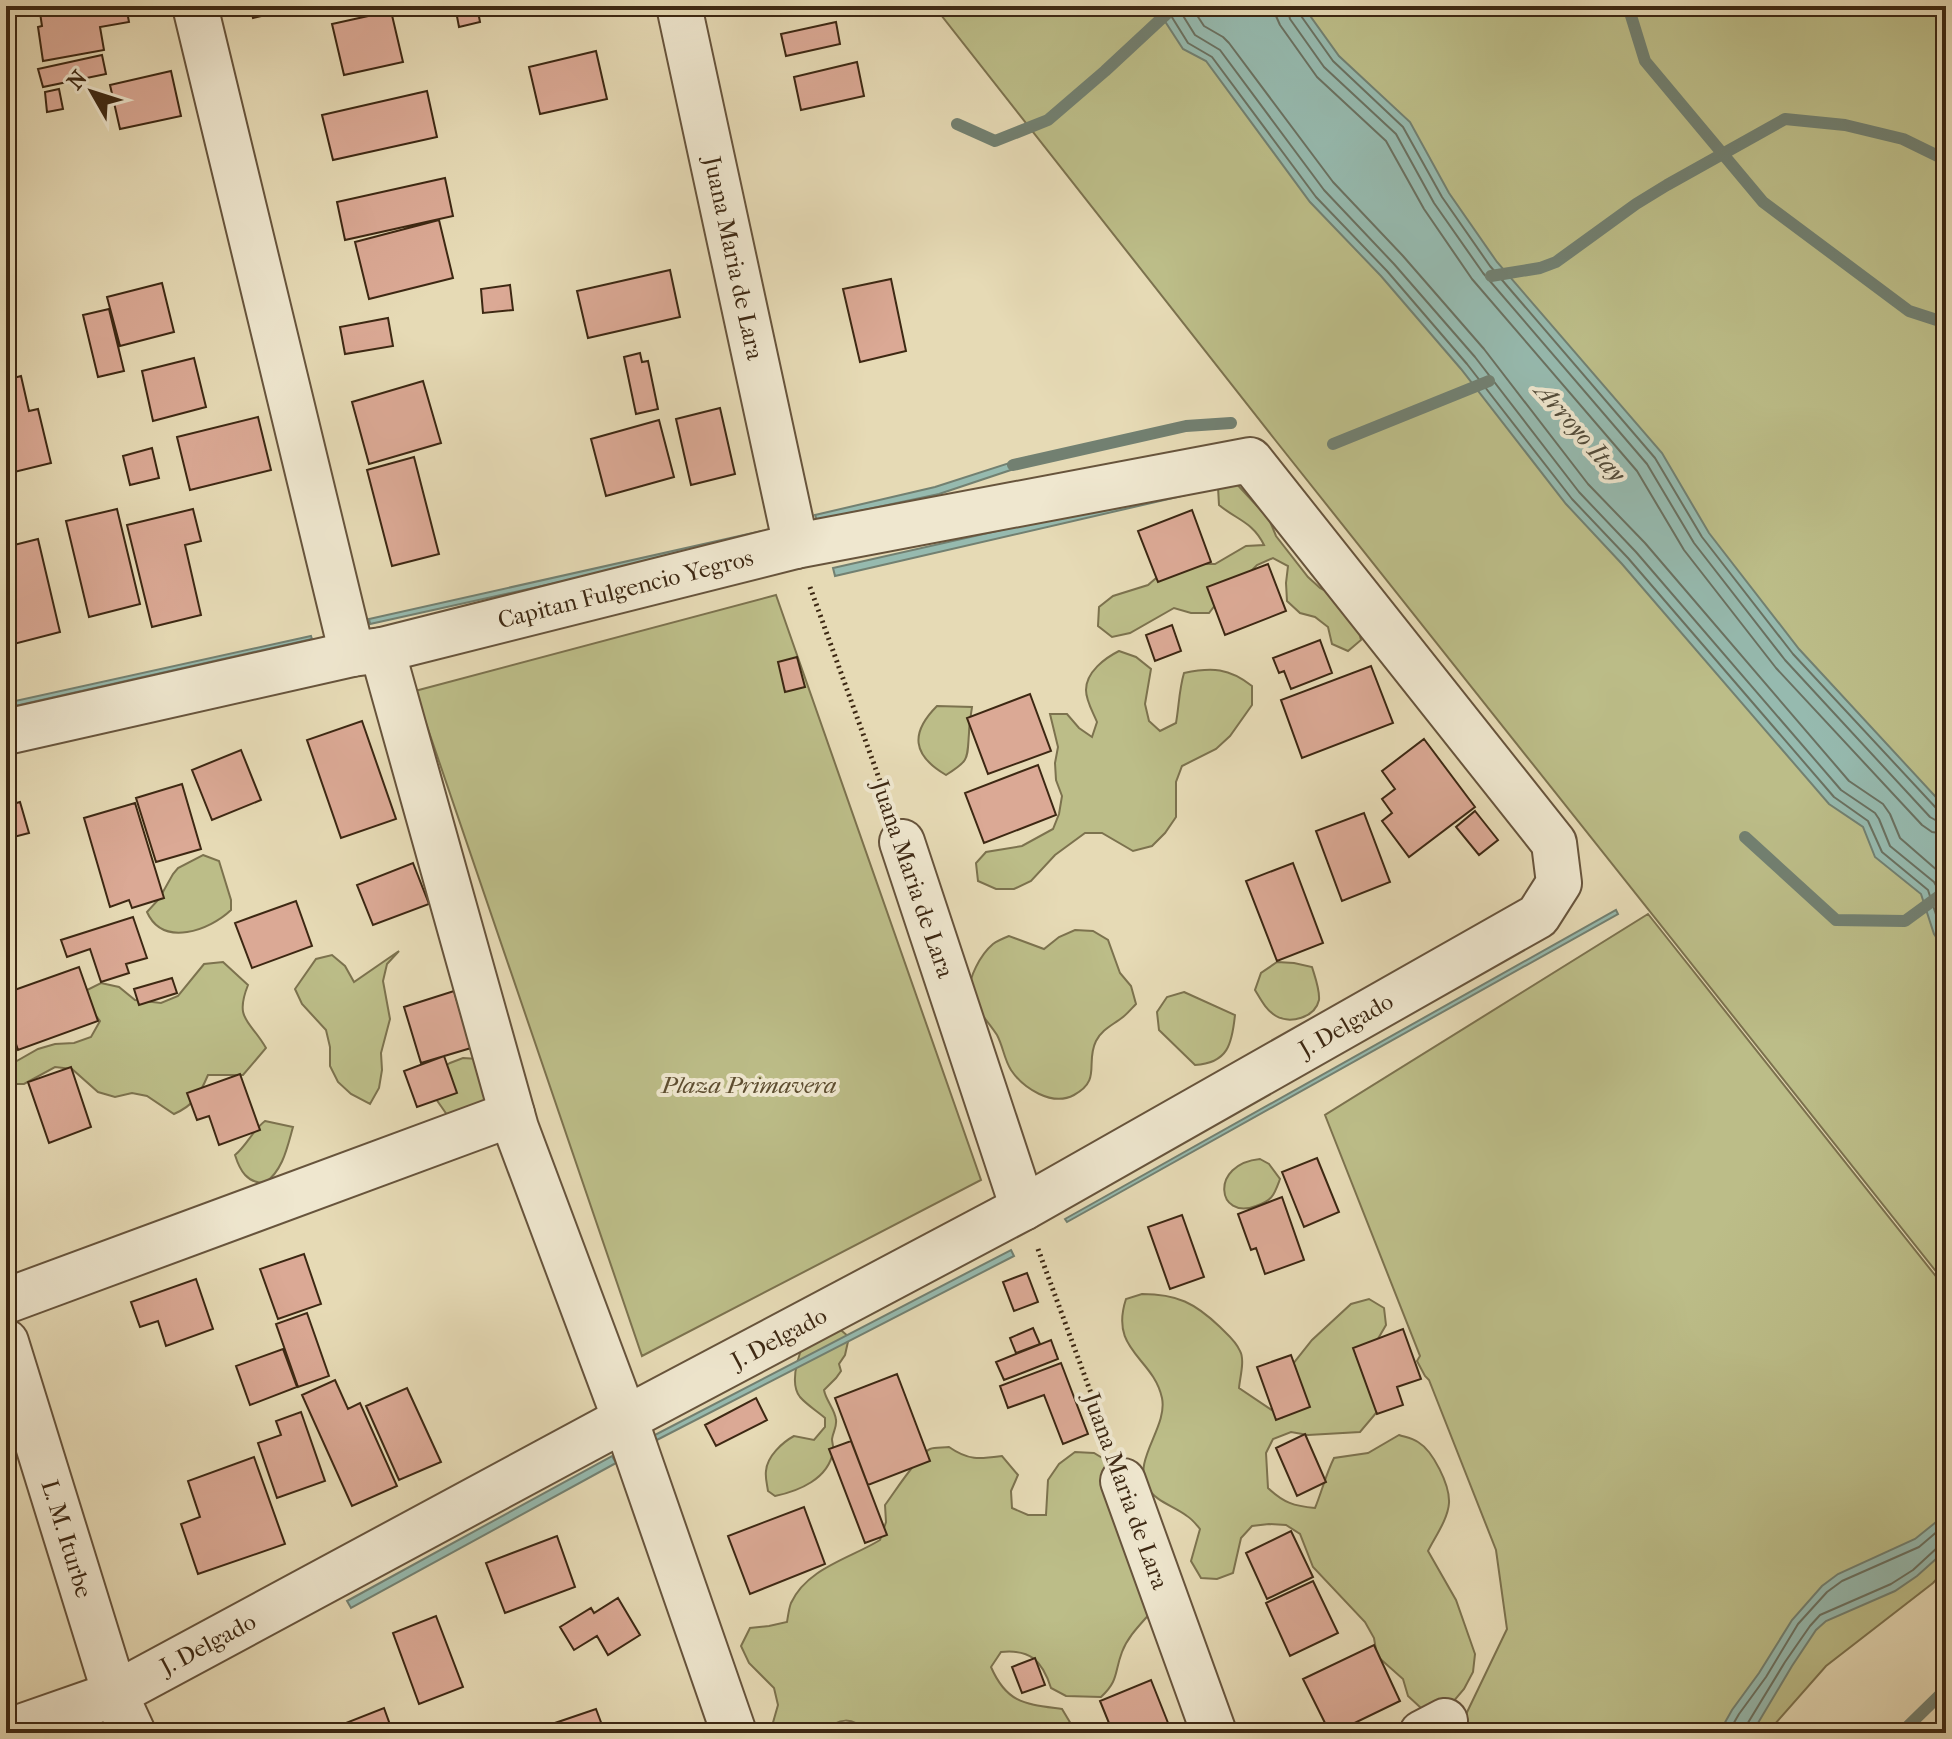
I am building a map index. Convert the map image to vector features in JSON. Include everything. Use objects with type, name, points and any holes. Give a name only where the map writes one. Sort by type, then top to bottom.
[{"type":"street","points":[[195,6],[367,652],[512,1114],[625,1419],[734,1733]]},
{"type":"street","name":"Juana Maria de Lara","points":[[679,6],[796,546]]},
{"type":"street","name":"Capitan Fulgencio Yegros","points":[[6,732],[367,652],[796,546],[1250,460],[1554,843],[1559,883],[1538,916]]},
{"type":"street","name":"Juana Maria de Lara","points":[[902,842],[1023,1208]]},
{"type":"street","name":"J. Delgado","points":[[6,1732],[115,1694],[1023,1208],[1538,916]]},
{"type":"street","points":[[6,1301],[512,1114]]},
{"type":"street","name":"L. M. Iturbe","points":[[6,1342],[115,1694],[133,1733]]},
{"type":"street","name":"Juana Maria de Lara","points":[[1123,1481],[1214,1733]]},
{"type":"path","name":"Juana Maria de Lara","points":[[796,546],[902,842]]},
{"type":"path","name":"Juana Maria de Lara","points":[[1023,1208],[1123,1481]]},
{"type":"green space","points":[[934,6],[1946,6],[1946,1284],[1276,441]]},
{"type":"green space","points":[[1233,480],[1269,519],[1276,536],[1308,577],[1335,596],[1357,623],[1361,640],[1348,651],[1332,644],[1328,627],[1315,617],[1300,613],[1287,601],[1288,566],[1273,558],[1257,565],[1230,586],[1209,613],[1191,613],[1174,608],[1130,633],[1112,637],[1098,626],[1099,607],[1113,596],[1148,585],[1179,564],[1215,564],[1246,546],[1264,545],[1250,526],[1219,505],[1218,487]]},
{"type":"green space","name":"Plaza Primavera","points":[[776,595],[981,1180],[642,1356],[415,691]]},
{"type":"green space","points":[[1119,651],[1136,657],[1151,669],[1145,704],[1149,721],[1160,731],[1176,723],[1184,673],[1203,670],[1228,672],[1252,686],[1252,705],[1230,736],[1216,749],[1182,766],[1176,782],[1176,817],[1152,846],[1133,851],[1102,833],[1085,833],[1055,855],[1031,881],[1014,889],[996,889],[978,881],[976,863],[986,852],[1022,846],[1053,829],[1062,796],[1056,780],[1058,747],[1050,714],[1067,714],[1092,737],[1097,722],[1087,698],[1087,683],[1097,666]]},
{"type":"green space","points":[[937,706],[972,707],[966,758],[946,775],[926,760],[919,743],[922,725]]},
{"type":"green space","points":[[203,855],[219,861],[231,910],[199,929],[187,932],[164,930],[154,923],[147,912],[178,868]]},
{"type":"green space","points":[[1648,914],[1946,1289],[1946,1569],[1933,1583],[1826,1666],[1767,1733],[1457,1733],[1507,1629],[1496,1550],[1429,1380],[1417,1361],[1420,1356],[1325,1115]]},
{"type":"green space","points":[[1075,930],[1093,931],[1108,940],[1120,973],[1131,986],[1136,1004],[1098,1037],[1088,1083],[1074,1095],[1057,1099],[1039,1094],[1016,1077],[997,1035],[972,1000],[970,988],[980,960],[996,942],[1009,936],[1044,949]]},
{"type":"green space","points":[[399,951],[387,964],[383,981],[390,1019],[381,1053],[379,1088],[370,1104],[351,1094],[338,1082],[330,1066],[326,1030],[302,1004],[295,989],[316,959],[332,955],[345,966],[354,982]]},
{"type":"green space","points":[[223,962],[248,985],[243,1013],[266,1048],[243,1075],[208,1075],[195,1099],[181,1111],[174,1114],[147,1096],[132,1093],[115,1097],[98,1092],[72,1069],[55,1067],[24,1084],[7,1084],[8,1066],[38,1049],[91,1037],[100,1021],[90,1008],[85,991],[101,983],[119,987],[135,1000],[161,1003],[178,996],[204,964]]},
{"type":"green space","points":[[1277,962],[1312,967],[1319,1000],[1313,1011],[1301,1018],[1276,1016],[1255,990],[1261,973]]},
{"type":"green space","points":[[1184,992],[1235,1015],[1230,1043],[1215,1060],[1195,1065],[1159,1030],[1157,1012],[1167,997]]},
{"type":"green space","points":[[463,1058],[478,1059],[494,1096],[450,1119],[436,1099],[442,1068]]},
{"type":"green space","points":[[265,1121],[293,1127],[280,1165],[265,1183],[253,1181],[245,1175],[235,1155]]},
{"type":"green space","points":[[1260,1159],[1269,1164],[1280,1179],[1274,1193],[1266,1202],[1256,1206],[1233,1206],[1224,1190],[1226,1180],[1232,1171],[1244,1163]]},
{"type":"green space","points":[[1142,1294],[1175,1298],[1194,1306],[1211,1319],[1240,1351],[1239,1388],[1282,1417],[1289,1369],[1312,1340],[1351,1304],[1369,1299],[1384,1308],[1386,1325],[1368,1356],[1382,1406],[1360,1432],[1308,1435],[1291,1432],[1273,1439],[1266,1453],[1268,1488],[1290,1503],[1315,1508],[1334,1458],[1368,1453],[1399,1435],[1424,1446],[1444,1478],[1449,1496],[1444,1522],[1428,1551],[1456,1600],[1475,1654],[1473,1672],[1453,1702],[1438,1709],[1421,1708],[1408,1696],[1403,1679],[1377,1656],[1374,1638],[1365,1622],[1313,1567],[1300,1534],[1286,1525],[1252,1526],[1241,1538],[1233,1573],[1217,1579],[1201,1578],[1191,1561],[1200,1529],[1189,1517],[1155,1496],[1147,1487],[1144,1477],[1147,1455],[1160,1420],[1162,1398],[1157,1384],[1128,1342],[1122,1317],[1126,1299]]},
{"type":"green space","points":[[835,1325],[849,1337],[845,1355],[839,1364],[841,1371],[824,1390],[836,1420],[830,1461],[811,1482],[775,1496],[768,1491],[766,1476],[772,1455],[794,1436],[814,1440],[825,1427],[825,1418],[800,1397],[795,1377],[804,1342]]},
{"type":"green space","points":[[949,1447],[975,1458],[1002,1456],[1018,1475],[1011,1491],[1012,1508],[1028,1515],[1046,1515],[1048,1480],[1059,1464],[1075,1452],[1094,1453],[1109,1462],[1113,1495],[1152,1611],[1125,1646],[1111,1686],[1101,1697],[1066,1696],[1051,1688],[1034,1658],[1020,1652],[1001,1652],[991,1667],[1004,1688],[1019,1700],[1062,1709],[1071,1724],[1071,1733],[869,1733],[851,1721],[840,1721],[822,1733],[770,1733],[778,1705],[774,1688],[749,1663],[741,1646],[750,1628],[787,1622],[791,1603],[808,1581],[831,1565],[880,1540],[886,1522],[885,1505],[907,1474],[925,1452]]},
{"type":"water","points":[[1155,6],[1303,6],[1339,56],[1410,122],[1449,193],[1497,262],[1662,453],[1709,533],[1799,649],[1946,808],[1946,951],[1934,934],[1921,894],[1875,857],[1863,827],[1829,804],[1622,564],[1566,504],[1461,369],[1381,276],[1310,202],[1206,61],[1183,49]]},
{"type":"water","points":[[1028,457],[1029,464],[939,494],[817,520],[815,515],[935,487]]},
{"type":"water","points":[[1223,480],[1225,486],[835,576],[833,568]]},
{"type":"water","points":[[762,531],[764,537],[370,624],[369,619]]},
{"type":"water","points":[[311,636],[312,639],[6,708],[6,703]]},
{"type":"water","points":[[1616,910],[1618,914],[1067,1222],[1065,1219]]},
{"type":"water","points":[[1011,1250],[1014,1256],[651,1443],[649,1438]]},
{"type":"water","points":[[612,1456],[616,1463],[351,1608],[347,1601]]},
{"type":"water","points":[[1946,1514],[1946,1550],[1895,1591],[1826,1621],[1816,1630],[1752,1733],[1719,1733],[1792,1620],[1822,1586],[1838,1574],[1915,1539]]},
{"type":"building","points":[[39,6],[126,6],[129,22],[100,27],[104,50],[43,61],[38,27],[42,26]]},
{"type":"building","points":[[250,6],[305,6],[253,18]]},
{"type":"building","points":[[455,6],[477,6],[480,22],[459,27]]},
{"type":"building","points":[[391,11],[403,62],[344,75],[332,24]]},
{"type":"building","points":[[836,22],[840,44],[786,56],[781,34]]},
{"type":"building","points":[[596,51],[607,99],[540,114],[529,67]]},
{"type":"building","points":[[102,55],[106,74],[43,87],[38,69]]},
{"type":"building","points":[[857,62],[864,96],[801,110],[794,77]]},
{"type":"building","points":[[171,71],[181,116],[120,129],[110,85]]},
{"type":"building","points":[[59,89],[63,109],[47,112],[45,92]]},
{"type":"building","points":[[427,91],[437,137],[333,160],[322,115]]},
{"type":"building","points":[[445,178],[453,216],[345,240],[337,202]]},
{"type":"building","points":[[439,220],[453,278],[369,299],[355,242]]},
{"type":"building","points":[[670,270],[680,317],[588,338],[577,291]]},
{"type":"building","points":[[891,279],[906,351],[860,362],[843,289]]},
{"type":"building","points":[[162,283],[174,332],[120,346],[107,297]]},
{"type":"building","points":[[510,285],[513,310],[483,313],[481,289]]},
{"type":"building","points":[[109,309],[124,371],[98,377],[83,315]]},
{"type":"building","points":[[388,318],[393,346],[345,354],[340,327]]},
{"type":"building","points":[[640,353],[642,362],[648,361],[658,409],[636,414],[624,357]]},
{"type":"building","points":[[194,358],[206,407],[153,421],[142,371]]},
{"type":"building","points":[[21,376],[29,411],[38,409],[51,463],[6,474],[6,380]]},
{"type":"building","points":[[423,381],[441,443],[369,464],[352,402]]},
{"type":"building","points":[[720,408],[735,474],[691,485],[676,419]]},
{"type":"building","points":[[258,417],[271,470],[190,490],[177,437]]},
{"type":"building","points":[[659,420],[674,477],[606,496],[591,439]]},
{"type":"building","points":[[152,448],[159,478],[130,485],[123,456]]},
{"type":"building","points":[[414,457],[439,554],[392,566],[367,470]]},
{"type":"building","points":[[117,509],[140,604],[89,617],[66,521]]},
{"type":"building","points":[[193,509],[201,541],[185,545],[201,615],[152,627],[127,525]]},
{"type":"building","points":[[1192,510],[1211,562],[1158,582],[1138,531]]},
{"type":"building","points":[[38,539],[60,632],[6,646],[6,547]]},
{"type":"building","points":[[1268,564],[1286,611],[1225,635],[1207,587]]},
{"type":"building","points":[[1172,625],[1181,651],[1155,661],[1146,635]]},
{"type":"building","points":[[1320,640],[1332,673],[1291,689],[1284,671],[1279,673],[1273,658]]},
{"type":"building","points":[[797,657],[805,687],[785,692],[778,662]]},
{"type":"building","points":[[1371,666],[1393,723],[1302,758],[1281,700]]},
{"type":"building","points":[[1030,694],[1051,751],[988,774],[967,718]]},
{"type":"building","points":[[362,721],[396,819],[341,838],[307,740]]},
{"type":"building","points":[[1424,739],[1475,807],[1409,857],[1382,821],[1392,813],[1382,799],[1395,789],[1382,771]]},
{"type":"building","points":[[241,750],[261,800],[212,820],[192,770]]},
{"type":"building","points":[[1038,765],[1056,815],[984,843],[965,793]]},
{"type":"building","points":[[182,784],[201,849],[156,862],[136,798]]},
{"type":"building","points":[[6,796],[9,805],[20,802],[29,833],[6,839]]},
{"type":"building","points":[[135,803],[164,898],[132,908],[129,900],[110,907],[84,818]]},
{"type":"building","points":[[1475,811],[1498,840],[1479,855],[1456,827]]},
{"type":"building","points":[[1364,813],[1390,882],[1342,901],[1316,831]]},
{"type":"building","points":[[413,863],[429,904],[373,925],[357,885]]},
{"type":"building","points":[[1293,863],[1323,943],[1277,961],[1246,881]]},
{"type":"building","points":[[296,901],[312,946],[252,968],[235,923]]},
{"type":"building","points":[[133,917],[147,958],[126,964],[129,973],[101,982],[90,949],[67,957],[61,940]]},
{"type":"building","points":[[79,967],[98,1021],[18,1050],[6,1014],[6,993]]},
{"type":"building","points":[[172,978],[177,993],[139,1005],[134,989]]},
{"type":"building","points":[[454,991],[471,1048],[421,1063],[404,1007]]},
{"type":"building","points":[[444,1056],[457,1093],[417,1107],[404,1071]]},
{"type":"building","points":[[71,1067],[91,1127],[49,1143],[28,1082]]},
{"type":"building","points":[[240,1074],[260,1130],[219,1145],[209,1116],[197,1120],[187,1093]]},
{"type":"building","points":[[1317,1158],[1339,1212],[1304,1227],[1282,1172]]},
{"type":"building","points":[[1282,1197],[1304,1260],[1265,1274],[1256,1248],[1251,1250],[1238,1214]]},
{"type":"building","points":[[1182,1215],[1204,1277],[1170,1289],[1148,1227]]},
{"type":"building","points":[[304,1254],[321,1304],[278,1319],[260,1269]]},
{"type":"building","points":[[1027,1273],[1038,1302],[1014,1311],[1003,1282]]},
{"type":"building","points":[[196,1279],[213,1329],[166,1346],[158,1321],[140,1327],[131,1302]]},
{"type":"building","points":[[307,1313],[329,1376],[298,1387],[276,1324]]},
{"type":"building","points":[[1033,1328],[1040,1344],[1016,1353],[1010,1338]]},
{"type":"building","points":[[1403,1329],[1421,1379],[1397,1387],[1403,1405],[1377,1414],[1353,1348]]},
{"type":"building","points":[[1051,1340],[1058,1359],[1004,1380],[996,1362]]},
{"type":"building","points":[[283,1349],[297,1387],[250,1405],[236,1366]]},
{"type":"building","points":[[1291,1355],[1310,1407],[1276,1420],[1257,1367]]},
{"type":"building","points":[[1061,1363],[1088,1434],[1063,1444],[1044,1395],[1008,1408],[1000,1386]]},
{"type":"building","points":[[897,1374],[930,1461],[868,1485],[835,1398]]},
{"type":"building","points":[[335,1380],[348,1409],[360,1403],[397,1486],[352,1506],[302,1395]]},
{"type":"building","points":[[407,1388],[441,1462],[399,1480],[366,1406]]},
{"type":"building","points":[[756,1398],[767,1420],[716,1446],[705,1425]]},
{"type":"building","points":[[301,1412],[325,1481],[277,1498],[258,1443],[281,1435],[276,1421]]},
{"type":"building","points":[[1305,1434],[1326,1482],[1297,1496],[1276,1448]]},
{"type":"building","points":[[851,1441],[887,1535],[865,1543],[829,1449]]},
{"type":"building","points":[[254,1457],[285,1544],[198,1574],[181,1524],[200,1517],[188,1481]]},
{"type":"building","points":[[804,1507],[825,1564],[750,1594],[728,1536]]},
{"type":"building","points":[[1291,1531],[1313,1577],[1267,1599],[1246,1553]]},
{"type":"building","points":[[557,1536],[575,1587],[505,1613],[486,1563]]},
{"type":"building","points":[[1313,1581],[1338,1633],[1290,1656],[1266,1603]]},
{"type":"building","points":[[618,1598],[640,1635],[608,1655],[597,1636],[574,1650],[560,1627],[591,1608],[594,1613]]},
{"type":"building","points":[[436,1616],[463,1687],[419,1704],[393,1633]]},
{"type":"building","points":[[1374,1645],[1400,1701],[1330,1733],[1303,1679]]},
{"type":"building","points":[[1035,1658],[1045,1685],[1022,1693],[1012,1667]]},
{"type":"building","points":[[1151,1680],[1172,1733],[1113,1733],[1100,1701]]},
{"type":"building","points":[[384,1708],[393,1733],[329,1733],[328,1730]]},
{"type":"building","points":[[596,1709],[605,1733],[558,1733],[555,1723]]},
{"type":"waterway","points":[[957,124],[995,141],[1048,120],[1175,6]]},
{"type":"waterway","name":"Arroyo Itay","points":[[1628,6],[1645,61],[1763,202],[1909,311],[1946,323]]},
{"type":"waterway","points":[[1491,276],[1540,268],[1556,262],[1636,204],[1785,119],[1845,125],[1903,139],[1946,160]]},
{"type":"waterway","points":[[1333,444],[1489,381]]},
{"type":"waterway","points":[[1013,465],[1186,426],[1231,423]]},
{"type":"waterway","points":[[1745,837],[1836,920],[1905,921],[1946,891]]},
{"type":"waterway","name":"Arroyo Itay","points":[[1901,1733],[1946,1689]]}]
